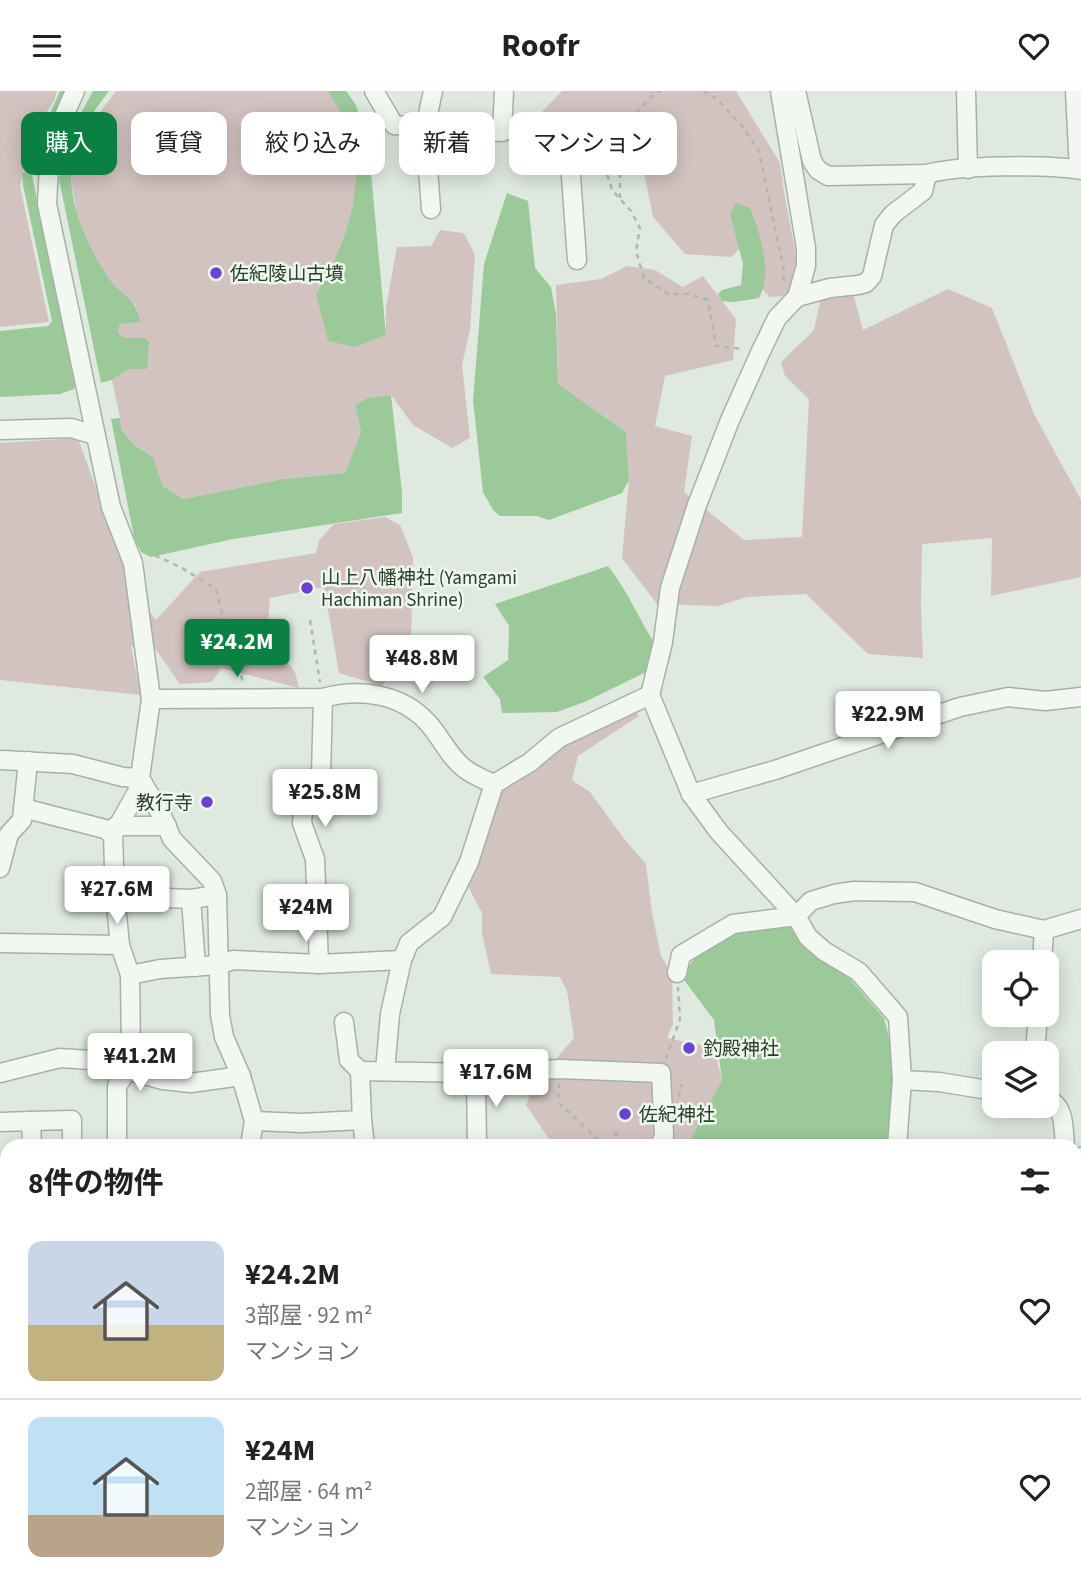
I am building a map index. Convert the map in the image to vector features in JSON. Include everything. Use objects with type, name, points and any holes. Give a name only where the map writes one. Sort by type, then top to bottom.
[{"type":"street","points":[[75,91],[50,147],[47,204],[111,506],[134,563],[151,699],[137,792],[114,831],[115,896],[120,945],[130,975],[131,1053],[128,1069],[117,1086],[117,1139]]},
{"type":"street","points":[[374,91],[394,125],[399,125]]},
{"type":"street","points":[[428,112],[433,91]]},
{"type":"street","points":[[495,132],[502,132],[504,91]]},
{"type":"street","points":[[780,91],[806,248],[806,266],[797,297],[778,318],[730,420],[677,561],[670,587],[663,642],[650,695],[691,794],[719,832],[796,916],[808,937],[824,951],[859,972],[898,1017],[902,1080],[898,1139]]},
{"type":"street","points":[[796,91],[812,161],[822,174],[833,177],[968,170],[1080,170],[1075,91]]},
{"type":"street","points":[[966,91],[968,170]]},
{"type":"street","points":[[503,124],[512,131],[568,134],[577,260]]},
{"type":"street","points":[[797,297],[830,288],[866,283],[872,276],[884,225],[893,214],[923,191],[927,174]]},
{"type":"street","points":[[428,175],[431,209]]},
{"type":"street","points":[[0,430],[71,428],[95,435]]},
{"type":"street","points":[[151,699],[323,698],[364,692],[385,696],[426,722],[465,769],[494,784]]},
{"type":"street","points":[[385,1071],[390,1014],[402,960],[409,943],[442,917],[469,862],[494,784],[529,763],[559,738],[650,695]]},
{"type":"street","points":[[691,794],[775,770],[960,707],[1008,697],[1045,701],[1081,697]]},
{"type":"street","points":[[319,964],[315,859],[302,823],[303,810],[321,776],[323,698]]},
{"type":"street","points":[[2,760],[73,764],[123,777],[140,778]]},
{"type":"street","points":[[0,868],[9,834],[22,820],[28,761]]},
{"type":"street","points":[[140,778],[172,839],[212,881],[217,895],[220,1015],[254,1121],[251,1139]]},
{"type":"street","points":[[23,808],[114,831],[167,826]]},
{"type":"street","points":[[677,973],[681,955],[733,924],[796,916],[811,901],[854,891],[915,892],[995,919],[1044,930],[1081,919]]},
{"type":"street","points":[[115,896],[191,899],[217,895]]},
{"type":"street","points":[[191,899],[196,967]]},
{"type":"street","points":[[1043,950],[1044,930]]},
{"type":"street","points":[[0,943],[120,945]]},
{"type":"street","points":[[130,975],[160,969],[219,965],[233,960],[319,964],[402,960]]},
{"type":"street","points":[[344,1022],[349,1060],[360,1071],[364,1139]]},
{"type":"street","points":[[0,1073],[60,1058],[90,1060],[163,1080],[191,1083],[241,1076]]},
{"type":"street","points":[[360,1071],[476,1073],[560,1069],[661,1073],[663,1139]]},
{"type":"street","points":[[476,1073],[477,1139]]},
{"type":"street","points":[[902,1080],[939,1082],[982,1089]]},
{"type":"street","points":[[1059,1108],[1064,1139]]},
{"type":"street","points":[[0,1122],[72,1120],[72,1139]]},
{"type":"street","points":[[254,1121],[302,1123],[362,1120]]},
{"type":"street","points":[[32,1121],[32,1139]]},
{"type":"path","points":[[637,112],[656,92],[661,91]]},
{"type":"path","points":[[703,91],[717,99],[743,127],[760,152],[784,271],[782,295],[774,310],[778,318]]},
{"type":"path","points":[[608,175],[612,190],[631,211],[640,228],[636,251],[645,278],[668,294],[689,294],[708,300],[716,347],[761,351]]},
{"type":"path","points":[[620,175],[620,198]]},
{"type":"path","points":[[125,542],[182,568],[216,589],[243,683],[255,697]]},
{"type":"path","points":[[310,620],[323,698]]},
{"type":"path","points":[[661,1073],[680,1019],[677,973]]},
{"type":"path","points":[[560,1069],[558,1101],[598,1139]]},
{"type":"path","points":[[615,1139],[617,1130]]},
{"type":"shaded area","points":[[0,91],[57,91],[47,112],[21,112],[22,175],[20,186],[49,322],[0,327]]},
{"type":"shaded area","points":[[60,91],[69,91],[61,112],[51,112]]},
{"type":"shaded area","points":[[93,91],[109,91],[93,112],[82,112]]},
{"type":"shaded area","points":[[116,91],[329,91],[349,112],[241,112],[241,175],[365,175],[370,197],[317,294],[386,335],[386,307],[397,247],[431,246],[440,230],[464,233],[475,255],[470,330],[462,365],[470,438],[452,448],[413,425],[391,395],[367,398],[355,405],[361,432],[345,473],[283,479],[183,499],[163,486],[153,457],[133,444],[120,430],[112,380],[129,369],[145,338],[124,338],[118,332],[120,324],[141,322],[135,304],[116,289],[94,257],[78,222],[72,175],[117,175],[117,112],[100,112]]},
{"type":"shaded area","points":[[328,91],[346,91],[358,112],[340,112]]},
{"type":"shaded area","points":[[562,91],[736,91],[780,163],[796,255],[796,278],[787,296],[770,297],[763,290],[763,250],[758,232],[731,257],[685,254],[653,217],[644,175],[677,175],[677,112],[542,112]]},
{"type":"shaded area","points":[[22,175],[32,175],[76,383],[74,389],[60,394],[0,397],[0,331],[48,326],[52,321]]},
{"type":"shaded area","points":[[60,175],[71,175],[74,199],[84,233],[112,283],[136,307],[141,322],[120,324],[118,332],[124,338],[145,338],[149,342],[147,369],[129,369],[112,380],[101,383]]},
{"type":"shaded area","points":[[356,175],[371,175],[386,335],[355,347],[328,341],[316,294],[345,234]]},
{"type":"shaded area","points":[[507,193],[528,201],[535,268],[551,287],[556,315],[558,384],[626,432],[629,480],[622,493],[549,520],[536,516],[500,516],[493,510],[483,492],[473,400],[484,264]]},
{"type":"shaded area","points":[[736,203],[750,208],[754,218],[764,253],[765,277],[759,298],[734,302],[722,301],[718,294],[722,290],[741,285],[743,264],[730,214]]},
{"type":"shaded area","points":[[627,266],[655,270],[683,287],[703,276],[736,319],[733,360],[665,376],[655,426],[692,436],[684,492],[744,540],[802,537],[809,399],[785,376],[781,362],[814,330],[822,293],[853,293],[863,330],[948,289],[992,308],[1034,414],[1081,500],[1081,577],[991,596],[992,538],[922,544],[923,658],[868,654],[806,594],[747,597],[718,606],[657,604],[622,558],[629,480],[626,432],[558,384],[556,285],[601,279]]},
{"type":"shaded area","points":[[391,395],[402,513],[233,539],[151,557],[141,552],[134,537],[111,419],[120,418],[121,430],[133,444],[153,457],[163,486],[183,499],[283,479],[345,473],[361,432],[355,405],[367,398]]},
{"type":"shaded area","points":[[78,438],[127,575],[138,597],[156,620],[200,572],[316,553],[319,540],[334,524],[385,517],[400,525],[413,557],[411,645],[382,686],[339,673],[324,587],[270,598],[267,639],[295,672],[299,688],[221,668],[212,682],[180,684],[154,647],[131,646],[141,695],[0,680],[0,443]]},
{"type":"shaded area","points":[[608,566],[622,585],[657,647],[648,671],[587,701],[557,712],[502,713],[500,699],[483,677],[508,660],[509,626],[495,604]]},
{"type":"shaded area","points":[[627,699],[639,716],[578,756],[572,780],[590,792],[646,864],[661,956],[672,974],[673,1024],[667,1038],[714,1048],[722,1080],[691,1139],[549,1139],[526,1105],[534,1084],[574,1038],[567,991],[560,977],[491,974],[482,933],[482,913],[469,888],[499,791]]},
{"type":"shaded area","points":[[788,925],[808,951],[844,972],[884,1018],[898,1073],[892,1139],[691,1139],[722,1080],[714,1020],[681,976],[698,954],[738,929]]},
{"type":"place","name":"佐紀陵山古墳","points":[[216,273]]},
{"type":"place","name":"山上八幡神社 (Yamgami Hachiman Shrine)","points":[[307,588]]},
{"type":"place","name":"教行寺","points":[[207,802]]},
{"type":"place","name":"釣殿神社","points":[[689,1048]]},
{"type":"place","name":"佐紀神社","points":[[625,1114]]}]
